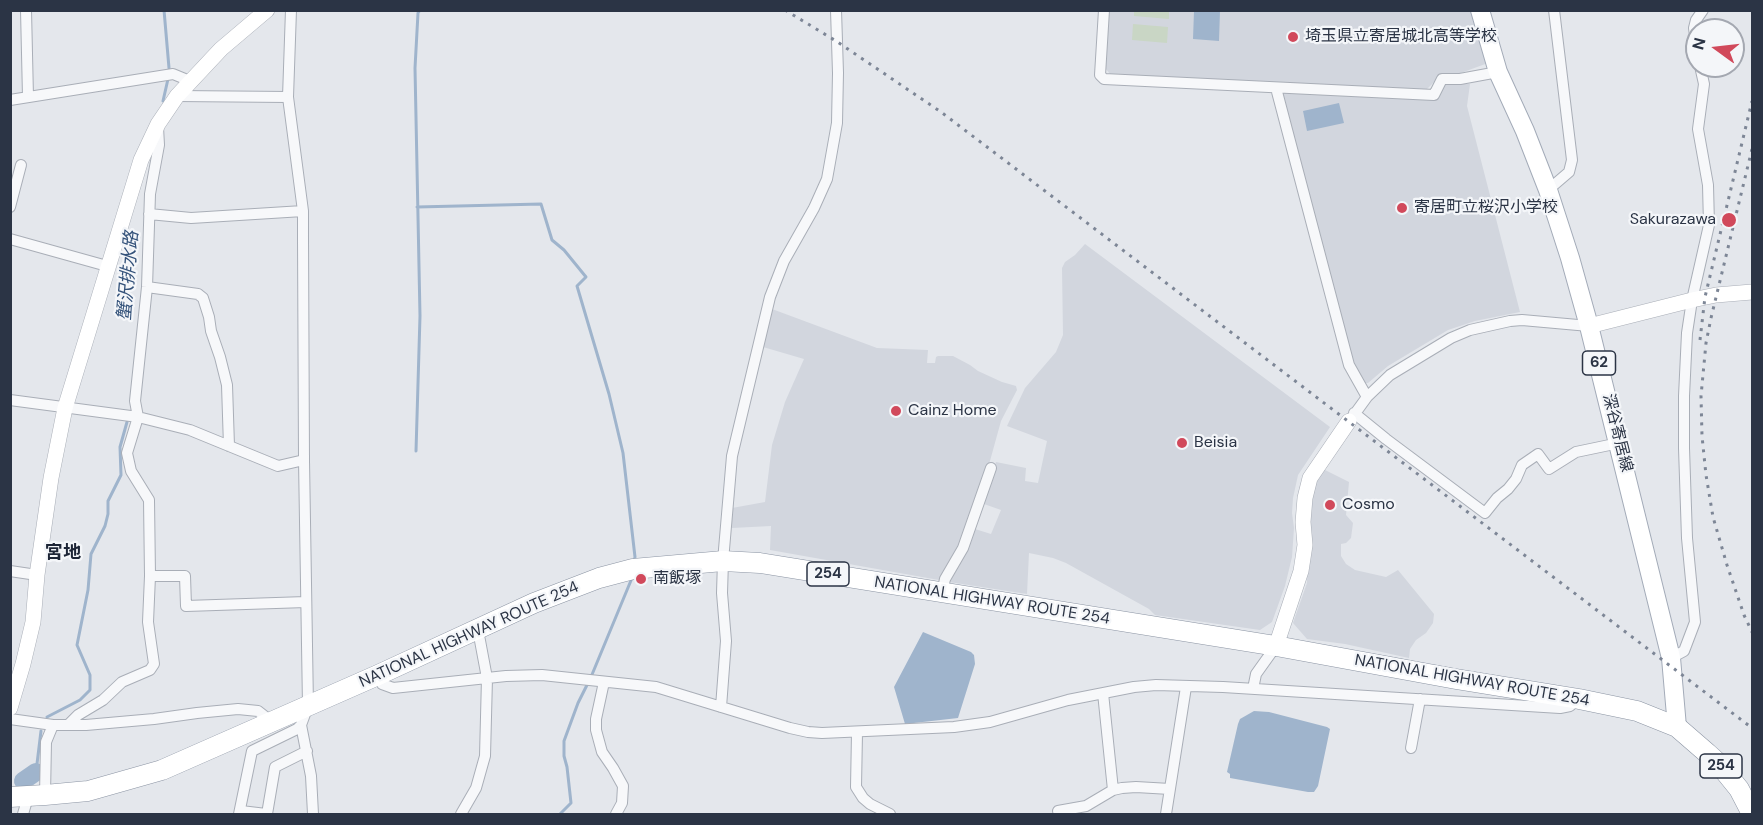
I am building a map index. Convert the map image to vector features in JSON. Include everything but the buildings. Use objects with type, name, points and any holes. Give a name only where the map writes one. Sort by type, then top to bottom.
[{"type":"highway","name":"NATIONAL HIGHWAY ROUTE 254","points":[[26,801],[88,791],[162,770],[534,603],[599,578],[633,570],[723,561],[760,562],[1276,646],[1636,711],[1677,728],[1718,764],[1748,805]]},
{"type":"main road","name":"深谷寄居線","points":[[1480,10],[1498,72],[1525,131],[1548,190],[1589,326],[1671,658],[1677,728]]},
{"type":"street","points":[[26,10],[28,97]]},
{"type":"street","points":[[10,708],[33,622],[37,575],[51,478],[65,408],[141,160],[158,124],[177,96],[221,49],[267,10]]},
{"type":"street","points":[[291,10],[288,97],[303,211],[308,706],[301,725],[297,729],[252,751],[240,813],[266,814],[275,767],[307,751]]},
{"type":"street","points":[[721,707],[726,641],[722,593],[723,561],[732,456],[770,297],[784,261],[814,208],[827,179],[837,123],[836,10]]},
{"type":"street","points":[[1104,10],[1100,75],[1104,79],[1434,95],[1442,80],[1498,72]]},
{"type":"street","points":[[1548,190],[1569,172],[1572,160],[1554,10]]},
{"type":"street","points":[[10,100],[173,74],[190,81]]},
{"type":"street","points":[[1671,658],[1684,651],[1695,622],[1684,448],[1687,333],[1709,225],[1708,185],[1698,129],[1703,78]]},
{"type":"street","points":[[1276,88],[1349,365],[1367,397]]},
{"type":"street","points":[[177,96],[288,97]]},
{"type":"street","points":[[68,725],[78,715],[103,700],[122,682],[150,670],[154,663],[148,622],[149,500],[131,471],[128,453],[138,417],[135,401],[147,287],[150,194],[159,145],[158,124]]},
{"type":"street","points":[[10,207],[21,165]]},
{"type":"street","points":[[149,213],[191,218],[303,211]]},
{"type":"street","points":[[10,239],[107,266]]},
{"type":"street","points":[[147,287],[198,294],[203,298],[227,385],[229,446]]},
{"type":"street","points":[[1253,689],[1256,674],[1276,646],[1301,571],[1305,544],[1303,522],[1305,498],[1310,478],[1367,397],[1390,375],[1450,338],[1470,330],[1510,321],[1589,326],[1716,295],[1752,294]]},
{"type":"street","points":[[10,400],[138,417],[190,430],[278,466],[304,460]]},
{"type":"street","points":[[1352,417],[1485,513],[1508,489],[1522,465],[1538,454],[1549,469],[1576,452],[1619,442]]},
{"type":"street","points":[[942,593],[945,579],[963,548],[991,468]]},
{"type":"street","points":[[10,571],[37,575]]},
{"type":"street","points":[[150,576],[185,576],[186,606],[306,602]]},
{"type":"street","points":[[461,814],[476,788],[485,756],[487,678],[478,630]]},
{"type":"street","points":[[378,675],[382,684],[393,688],[542,675],[656,687],[808,732],[857,733],[954,727],[990,722],[1068,700],[1134,687],[1222,687],[1560,708],[1579,699]]},
{"type":"street","points":[[604,682],[596,719],[596,730],[602,752],[614,768],[623,786],[622,803],[616,814]]},
{"type":"street","points":[[1166,814],[1186,687]]},
{"type":"street","points":[[1103,693],[1113,790]]},
{"type":"street","points":[[1411,748],[1420,699]]},
{"type":"street","points":[[10,719],[68,725],[154,719],[238,709],[258,711],[272,722]]},
{"type":"street","points":[[26,801],[53,725]]},
{"type":"street","points":[[301,725],[311,776],[313,814]]},
{"type":"street","points":[[857,733],[856,787],[870,804],[890,814]]},
{"type":"street","points":[[1058,811],[1086,806],[1113,790],[1136,787],[1170,789]]},
{"type":"shaded area","name":"埼玉県立寄居城北高等学校","points":[[1108,10],[1472,11],[1488,63],[1458,74],[1441,75],[1427,89],[1111,75],[1105,68]]},
{"type":"shaded area","name":"寄居町立桜沢小学校","points":[[1444,83],[1470,84],[1467,106],[1520,312],[1475,321],[1448,330],[1388,366],[1368,383],[1364,383],[1352,359],[1281,97],[1284,93],[1436,99]]},
{"type":"shaded area","points":[[1085,244],[1330,427],[1298,475],[1293,498],[1292,557],[1285,586],[1272,622],[1260,630],[1155,615],[1149,609],[1066,563],[1029,553],[1027,594],[949,582],[975,529],[991,534],[1001,510],[984,504],[996,462],[1026,468],[1025,481],[1038,483],[1047,441],[1007,426],[1025,388],[1056,352],[1063,335],[1062,268],[1065,262]]},
{"type":"shaded area","points":[[772,309],[877,348],[928,350],[927,363],[935,363],[938,356],[953,356],[978,371],[1016,386],[1017,390],[1001,421],[985,479],[960,543],[939,580],[770,550],[771,526],[732,528],[732,508],[765,502],[772,445],[785,402],[804,359],[763,347]]},
{"type":"shaded area","points":[[1321,468],[1349,482],[1346,515],[1353,523],[1351,538],[1341,544],[1341,556],[1346,564],[1355,570],[1386,577],[1398,570],[1434,614],[1433,623],[1410,649],[1409,658],[1345,644],[1307,639],[1293,623],[1307,583],[1310,496]]},
{"type":"green space","points":[[1134,11],[1169,11],[1169,19],[1134,16]]},
{"type":"green space","points":[[1133,24],[1168,27],[1167,43],[1132,40]]},
{"type":"water","points":[[1194,11],[1220,11],[1219,41],[1193,39]]},
{"type":"water","points":[[1339,103],[1344,123],[1307,131],[1303,111]]},
{"type":"water","points":[[923,632],[971,652],[974,655],[975,664],[958,718],[905,724],[894,687]]},
{"type":"water","points":[[1254,711],[1269,712],[1330,729],[1318,786],[1314,792],[1230,778],[1227,772],[1238,724],[1240,719]]},
{"type":"waterway","name":"蟹沢排水路","points":[[164,10],[169,68]]},
{"type":"waterway","points":[[416,451],[420,316],[415,68],[420,10]]},
{"type":"waterway","name":"蟹沢排水路","points":[[163,101],[168,79]]},
{"type":"waterway","points":[[417,207],[541,204],[552,240],[564,250],[586,277],[577,286],[609,394],[623,453],[634,562]]},
{"type":"waterway","name":"蟹沢排水路","points":[[47,717],[80,700],[90,690],[90,675],[77,645],[88,590],[91,554],[105,526],[108,501],[121,475],[120,447],[127,422]]},
{"type":"waterway","points":[[591,677],[632,578]]},
{"type":"waterway","points":[[560,814],[571,803],[564,741],[588,683]]},
{"type":"waterway","name":"蟹沢排水路","points":[[36,772],[41,731]]},
{"type":"waterway","points":[[23,781],[36,772]]},
{"type":"railway","points":[[785,10],[836,41],[941,112],[1752,728]]},
{"type":"railway","points":[[1700,340],[1705,297],[1752,101]]},
{"type":"railway","points":[[1752,149],[1711,318],[1701,396],[1702,436],[1713,517],[1727,565],[1752,632]]},
{"type":"place","name":"埼玉県立寄居城北高等学校","points":[[1293,37]]},
{"type":"place","name":"寄居町立桜沢小学校","points":[[1402,208]]},
{"type":"place","name":"Sakurazawa","points":[[1729,220]]},
{"type":"place","name":"Cainz Home","points":[[896,411]]},
{"type":"place","name":"Beisia","points":[[1182,443]]},
{"type":"place","name":"Cosmo","points":[[1330,505]]},
{"type":"place","name":"南飯塚","points":[[641,579]]},
{"type":"district","name":"宮地","points":[[63,553]]}]
